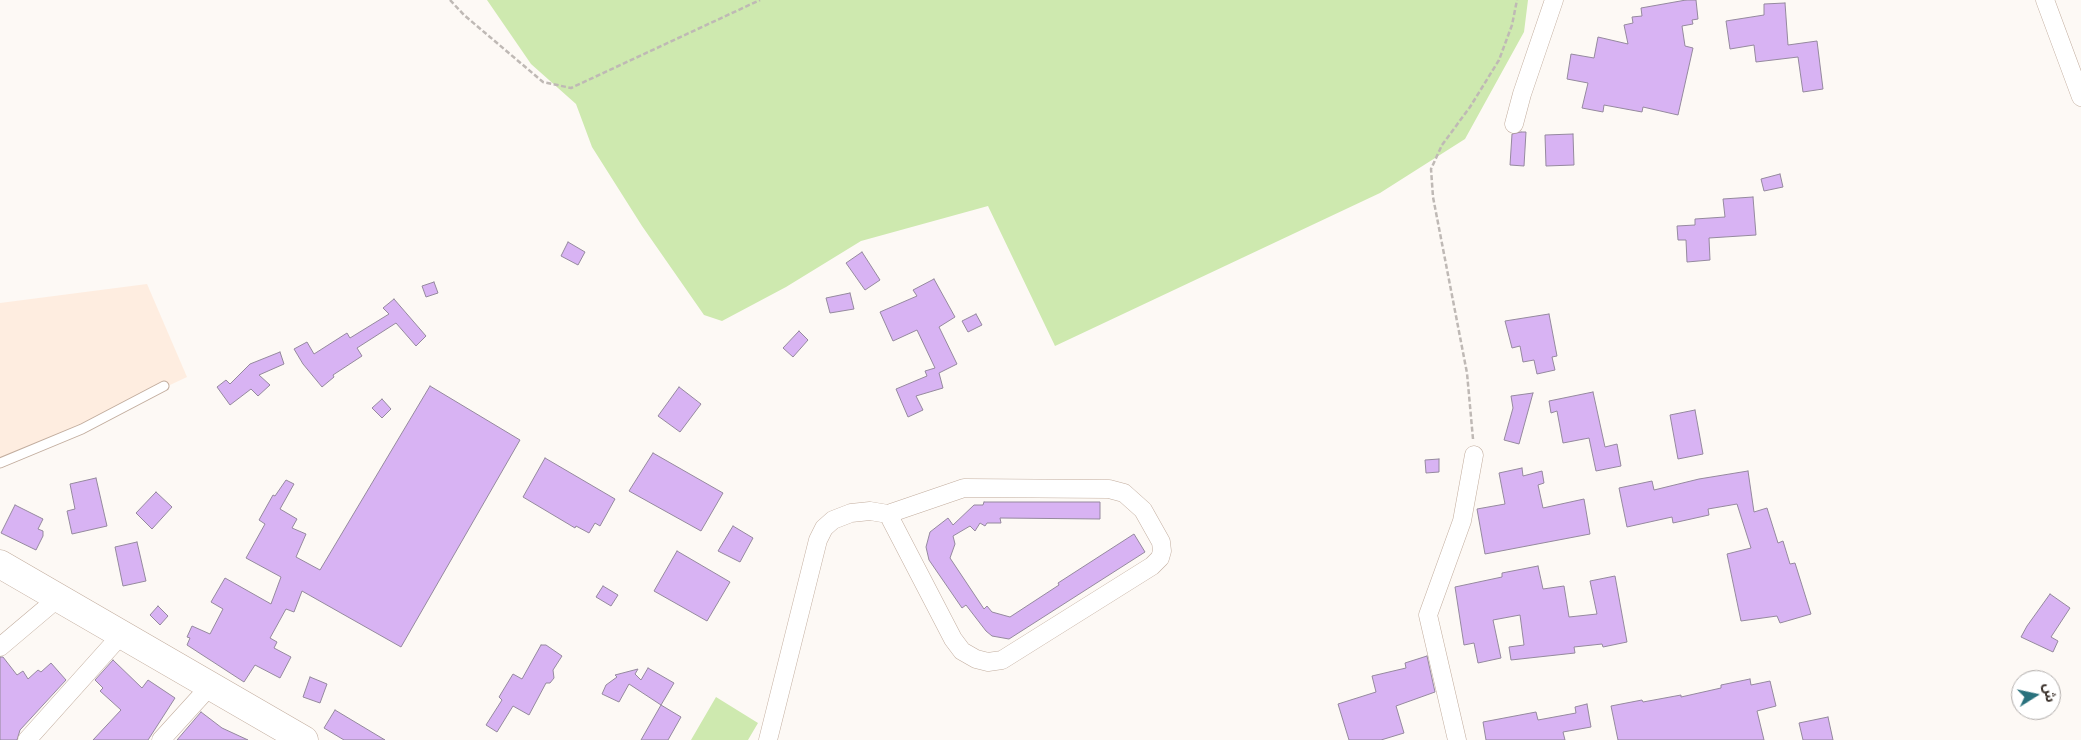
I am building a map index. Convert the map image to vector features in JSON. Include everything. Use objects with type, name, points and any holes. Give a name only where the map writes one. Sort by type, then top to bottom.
[{"type":"main road","points":[[0,564],[304,740]]},
{"type":"street","points":[[1514,124],[1536,50],[1554,0]]},
{"type":"street","points":[[2045,0],[2081,97]]},
{"type":"street","points":[[1457,740],[1428,615],[1462,521],[1474,455]]},
{"type":"street","points":[[768,740],[818,540],[824,528],[833,520],[851,512],[870,511],[888,514],[964,488],[1108,489],[1124,493],[1143,510],[1161,542],[1162,551],[1160,558],[1152,566],[1002,660],[988,662],[976,659],[962,650],[953,639],[888,514]]},
{"type":"street","points":[[0,647],[58,598]]},
{"type":"street","points":[[27,740],[122,634]]},
{"type":"street","points":[[161,740],[211,685]]},
{"type":"lane","points":[[0,463],[82,429],[164,386]]},
{"type":"path","points":[[450,0],[464,15],[543,82],[570,88],[760,0]]},
{"type":"path","points":[[1474,455],[1466,373],[1433,197],[1430,169],[1442,145],[1470,107],[1499,60],[1512,25],[1517,0]]},
{"type":"shaded area","points":[[147,284],[187,377],[0,465],[0,303]]},
{"type":"green space","points":[[487,0],[1528,0],[1524,32],[1465,139],[1380,193],[1055,346],[988,206],[861,241],[786,287],[722,321],[704,315],[642,226],[592,147],[576,104],[531,64]]},
{"type":"green space","points":[[716,697],[758,723],[748,740],[691,740]]},
{"type":"building","points":[[1696,0],[1698,19],[1692,20],[1693,24],[1682,26],[1685,46],[1693,48],[1678,115],[1643,107],[1642,112],[1604,105],[1603,112],[1582,108],[1588,83],[1567,79],[1571,54],[1594,58],[1598,37],[1628,44],[1624,25],[1633,23],[1632,17],[1642,16],[1641,8]]},
{"type":"building","points":[[1785,3],[1788,45],[1817,41],[1823,89],[1803,92],[1798,57],[1756,62],[1754,45],[1730,49],[1726,21],[1764,15],[1764,4]]},
{"type":"building","points":[[1526,132],[1524,166],[1510,165],[1512,134]]},
{"type":"building","points":[[1573,134],[1574,165],[1546,166],[1545,135]]},
{"type":"building","points":[[1780,174],[1783,187],[1764,191],[1761,179]]},
{"type":"building","points":[[1753,197],[1756,235],[1709,238],[1710,260],[1687,262],[1686,240],[1678,240],[1677,226],[1695,225],[1695,219],[1725,217],[1723,199]]},
{"type":"building","points":[[568,242],[585,252],[578,265],[561,256]]},
{"type":"building","points":[[862,252],[880,280],[865,290],[846,263]]},
{"type":"building","points":[[934,279],[955,317],[939,327],[957,364],[939,373],[943,388],[916,396],[923,410],[908,417],[896,389],[927,376],[925,371],[935,368],[917,330],[893,341],[880,312],[917,296],[913,290]]},
{"type":"building","points":[[434,282],[438,293],[426,297],[422,286]]},
{"type":"building","points":[[850,293],[854,309],[830,313],[826,298]]},
{"type":"building","points":[[394,299],[426,336],[416,346],[396,323],[357,348],[362,356],[333,375],[334,377],[322,387],[303,364],[294,349],[307,342],[314,354],[347,333],[350,338],[389,314],[383,308]]},
{"type":"building","points":[[976,314],[982,325],[968,332],[962,321]]},
{"type":"building","points":[[1549,314],[1557,356],[1552,357],[1555,370],[1537,374],[1534,360],[1523,362],[1520,346],[1512,348],[1505,321]]},
{"type":"building","points":[[799,331],[808,340],[793,357],[783,348]]},
{"type":"building","points":[[280,352],[284,364],[259,375],[270,385],[258,396],[251,389],[230,405],[217,387],[226,380],[230,384],[250,364]]},
{"type":"building","points":[[430,386],[520,440],[401,647],[302,591],[294,612],[286,609],[270,638],[277,642],[274,648],[291,657],[280,678],[255,665],[244,682],[187,645],[190,638],[187,637],[192,626],[210,634],[223,609],[211,602],[225,578],[271,604],[281,577],[246,558],[265,524],[259,520],[273,495],[275,496],[286,480],[294,484],[280,509],[297,519],[292,528],[306,534],[296,557],[320,570]]},
{"type":"building","points":[[679,387],[701,404],[680,432],[658,416]]},
{"type":"building","points":[[1593,392],[1605,447],[1617,444],[1621,466],[1596,471],[1589,438],[1563,443],[1557,411],[1551,413],[1549,401]]},
{"type":"building","points":[[1533,393],[1519,444],[1504,440],[1513,408],[1511,396]]},
{"type":"building","points":[[382,399],[391,409],[382,418],[372,408]]},
{"type":"building","points":[[1695,410],[1703,454],[1678,459],[1670,415]]},
{"type":"building","points":[[653,453],[723,493],[701,531],[629,491]]},
{"type":"building","points":[[545,458],[615,499],[600,526],[595,523],[589,533],[576,526],[575,528],[523,497]]},
{"type":"building","points":[[1439,459],[1439,472],[1426,473],[1425,460]]},
{"type":"building","points":[[1522,468],[1523,476],[1542,471],[1544,483],[1538,485],[1543,508],[1584,499],[1590,534],[1485,554],[1477,509],[1505,504],[1499,473]]},
{"type":"building","points":[[1748,471],[1754,512],[1767,508],[1778,543],[1783,541],[1790,564],[1795,563],[1811,614],[1780,623],[1777,616],[1741,621],[1727,554],[1751,548],[1737,504],[1708,509],[1709,515],[1673,523],[1672,517],[1627,527],[1619,488],[1652,481],[1654,490],[1699,479]]},
{"type":"building","points":[[96,478],[107,526],[72,534],[67,511],[75,509],[70,484]]},
{"type":"building","points":[[156,492],[172,507],[152,529],[136,513]]},
{"type":"building","points":[[984,502],[1100,502],[1100,519],[1000,518],[1001,523],[987,523],[985,526],[980,523],[975,531],[970,526],[953,536],[955,544],[950,558],[984,609],[987,606],[992,612],[1010,617],[1059,585],[1058,583],[1134,534],[1145,552],[1009,639],[992,636],[966,605],[962,608],[929,560],[926,547],[930,532],[948,518],[953,525],[974,505],[983,505]]},
{"type":"building","points":[[15,505],[43,519],[38,529],[43,531],[43,536],[36,550],[1,533]]},
{"type":"building","points":[[733,526],[753,538],[740,562],[718,551]]},
{"type":"building","points":[[137,542],[146,581],[123,586],[115,547]]},
{"type":"building","points":[[677,551],[730,582],[707,621],[654,591]]},
{"type":"building","points":[[1538,566],[1543,589],[1564,586],[1569,617],[1597,614],[1590,581],[1615,576],[1627,642],[1603,647],[1602,644],[1574,647],[1575,653],[1511,660],[1509,647],[1524,645],[1520,615],[1493,620],[1501,658],[1478,663],[1474,643],[1464,645],[1455,587],[1502,577],[1502,573]]},
{"type":"building","points":[[603,586],[618,595],[611,606],[596,597]]},
{"type":"building","points":[[2050,594],[2070,608],[2051,637],[2058,641],[2053,652],[2021,637]]},
{"type":"building","points":[[158,606],[168,616],[160,625],[150,615]]},
{"type":"building","points":[[541,645],[546,645],[562,656],[553,670],[554,678],[550,683],[546,683],[529,715],[513,706],[497,732],[486,725],[502,700],[499,697],[513,674],[522,679]]},
{"type":"building","points":[[1427,656],[1435,692],[1396,706],[1404,733],[1381,740],[1349,740],[1338,704],[1376,692],[1372,676],[1406,668],[1405,663]]},
{"type":"building","points":[[0,657],[3,657],[17,675],[23,671],[28,679],[38,670],[41,672],[51,663],[66,680],[20,730],[17,740],[0,740]]},
{"type":"building","points":[[113,660],[142,688],[148,680],[175,698],[148,740],[93,740],[121,710],[100,691],[103,688],[95,680]]},
{"type":"building","points":[[648,668],[674,683],[661,705],[629,684],[619,702],[602,694],[606,685],[617,677],[615,675],[638,669],[635,674],[641,680]]},
{"type":"building","points":[[310,677],[327,684],[320,703],[303,697]]},
{"type":"building","points":[[1750,679],[1751,685],[1770,681],[1776,706],[1757,711],[1764,740],[1618,740],[1611,706],[1681,695],[1681,697],[1721,688],[1721,685]]},
{"type":"building","points":[[1587,704],[1591,727],[1563,732],[1565,740],[1486,740],[1483,722],[1536,712],[1538,720],[1576,713],[1575,707]]},
{"type":"building","points":[[661,705],[681,717],[668,740],[641,740]]},
{"type":"building","points":[[335,710],[385,740],[344,740],[324,728]]},
{"type":"building","points":[[201,712],[222,728],[248,740],[177,740]]},
{"type":"building","points":[[1828,717],[1833,740],[1803,740],[1799,723]]}]
